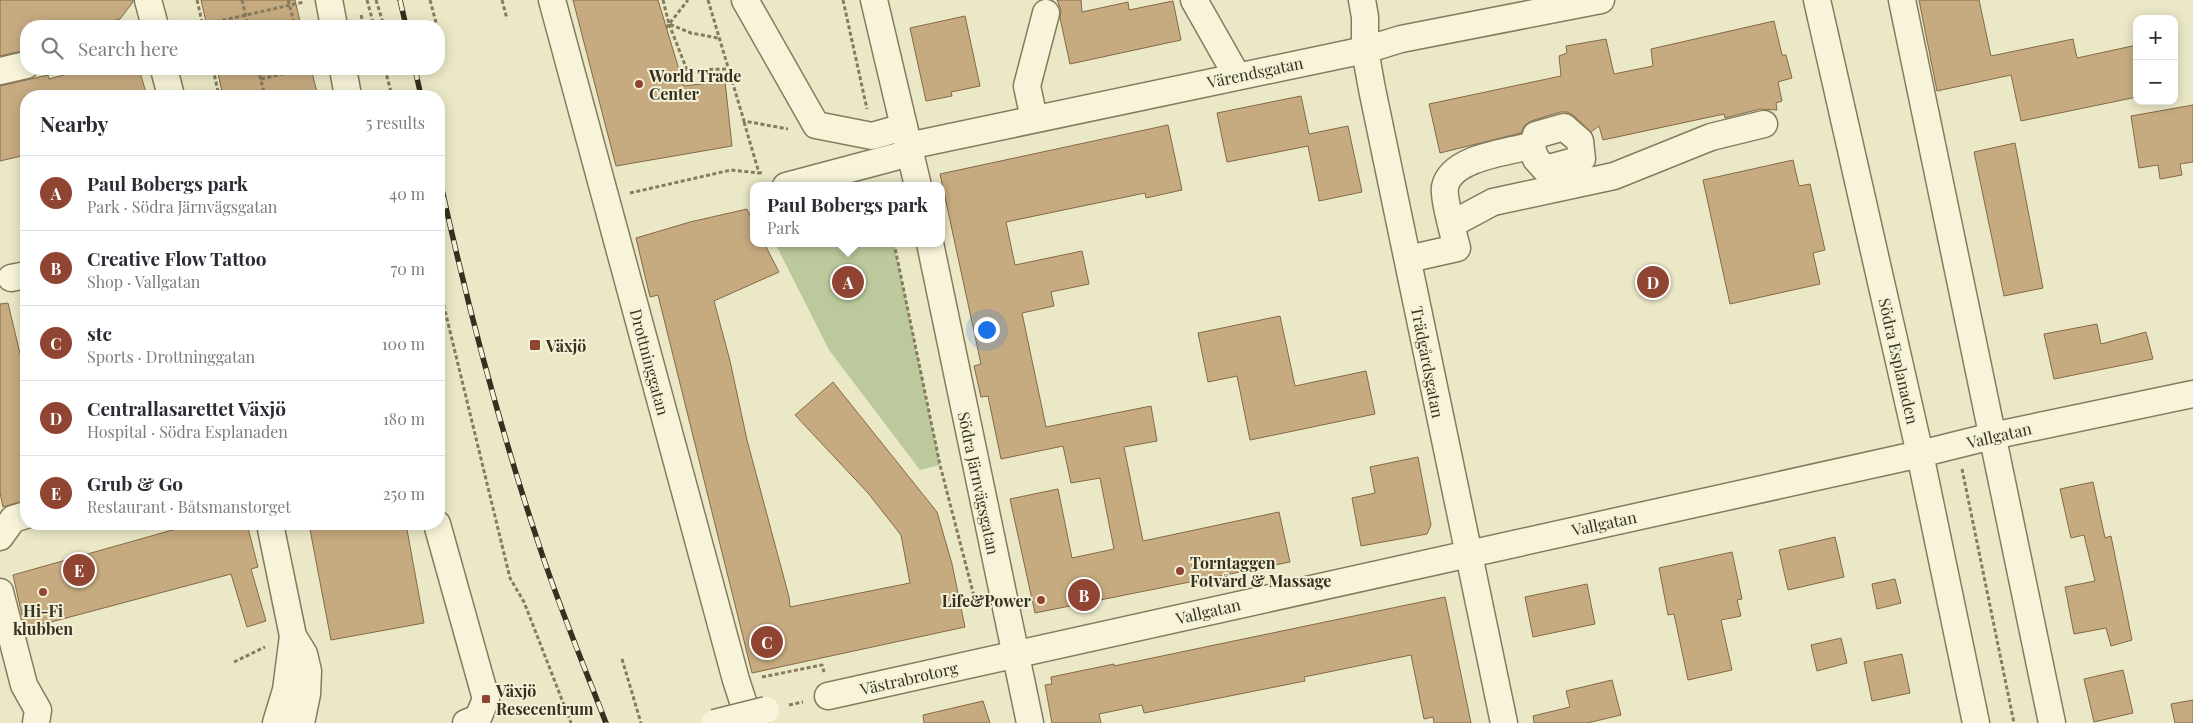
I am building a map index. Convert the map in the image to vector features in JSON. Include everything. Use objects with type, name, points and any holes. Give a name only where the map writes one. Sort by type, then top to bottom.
[{"type":"street","points":[[148,0],[153,20]]},
{"type":"street","points":[[329,0],[333,20]]},
{"type":"street","name":"Drottninggatan","points":[[552,0],[619,207],[736,680],[758,717]]},
{"type":"street","points":[[745,0],[816,125],[908,142]]},
{"type":"street","points":[[874,0],[917,182]]},
{"type":"street","points":[[1194,0],[1237,76]]},
{"type":"street","name":"Trädgårdsgatan","points":[[1362,0],[1366,17],[1365,50],[1504,723]]},
{"type":"street","name":"Värendsgatan","points":[[908,142],[1034,119],[1365,50],[1401,39],[1601,0]]},
{"type":"street","name":"Södra Esplanaden","points":[[1817,0],[1920,454],[1976,723]]},
{"type":"street","points":[[1902,0],[2052,723]]},
{"type":"street","points":[[1034,119],[1027,86],[1046,13]]},
{"type":"street","points":[[0,71],[20,66]]},
{"type":"street","points":[[166,75],[169,90]]},
{"type":"street","points":[[343,75],[347,90]]},
{"type":"street","points":[[1452,224],[1493,202],[1614,176],[1711,137],[1764,124]]},
{"type":"street","points":[[797,182],[908,142]]},
{"type":"street","points":[[1408,260],[1457,248],[1445,188],[1452,173],[1464,164],[1531,146]]},
{"type":"street","name":"Södra Järnvägsgatan","points":[[931,247],[1003,657],[1030,723]]},
{"type":"street","name":"Vallgatan","points":[[1003,657],[1920,454],[1992,436],[2193,394]]},
{"type":"street","points":[[0,537],[13,519],[20,517]]},
{"type":"street","points":[[271,530],[293,636],[283,723]]},
{"type":"street","points":[[439,530],[486,699],[478,718],[466,723]]},
{"type":"street","points":[[0,592],[24,685],[37,716]]},
{"type":"street","name":"Västrabrotorg","points":[[828,696],[1003,657]]},
{"type":"street","points":[[714,723],[758,717]]},
{"type":"path","points":[[197,0],[202,20]]},
{"type":"path","points":[[242,0],[246,20]]},
{"type":"path","points":[[288,0],[294,20]]},
{"type":"path","points":[[367,0],[372,20]]},
{"type":"path","points":[[376,0],[382,20]]},
{"type":"path","points":[[430,0],[435,20]]},
{"type":"path","points":[[502,0],[507,19]]},
{"type":"path","points":[[663,0],[687,70],[728,69]]},
{"type":"path","points":[[666,28],[688,0]]},
{"type":"path","points":[[844,0],[872,136]]},
{"type":"path","points":[[228,20],[302,3]]},
{"type":"path","points":[[670,24],[691,33],[718,38]]},
{"type":"path","points":[[214,75],[218,90]]},
{"type":"path","points":[[260,75],[264,90]]},
{"type":"path","points":[[261,79],[278,75]]},
{"type":"path","points":[[387,75],[390,90]]},
{"type":"path","points":[[619,207],[731,170],[759,173]]},
{"type":"path","points":[[895,247],[940,465],[979,613]]},
{"type":"path","points":[[445,311],[510,578],[524,602],[571,723]]},
{"type":"path","points":[[1957,444],[2014,723]]},
{"type":"path","points":[[234,662],[267,646]]},
{"type":"path","points":[[622,659],[641,723]]},
{"type":"path","points":[[753,679],[788,672]]},
{"type":"path","points":[[758,717],[828,696]]},
{"type":"green space","points":[[777,247],[895,247],[940,465],[920,470],[829,350]]},
{"type":"building","points":[[0,0],[133,0],[120,19],[116,20],[20,20],[20,51],[0,56]]},
{"type":"building","points":[[201,0],[295,0],[300,20],[206,20]]},
{"type":"building","name":"World Trade Center","points":[[573,0],[658,0],[684,86],[725,81],[732,146],[616,166]]},
{"type":"building","points":[[1057,0],[1081,0],[1082,12],[1128,2],[1129,10],[1173,1],[1181,40],[1070,64],[1060,18],[1061,10]]},
{"type":"building","points":[[1919,0],[1979,0],[1991,56],[2073,39],[2077,58],[2133,46],[2133,98],[2021,121],[2011,75],[1937,91]]},
{"type":"building","points":[[965,16],[980,86],[951,92],[952,96],[926,101],[910,28]]},
{"type":"building","points":[[1774,21],[1782,55],[1786,55],[1792,78],[1778,82],[1782,101],[1776,103],[1777,110],[1760,109],[1725,118],[1724,114],[1603,140],[1599,126],[1591,132],[1573,115],[1567,112],[1560,112],[1531,121],[1525,125],[1521,133],[1440,153],[1429,104],[1561,76],[1559,56],[1567,53],[1566,46],[1606,39],[1614,74],[1653,66],[1651,49]]},
{"type":"building","points":[[48,75],[49,79],[64,75],[141,75],[145,90],[20,90],[20,156],[0,161],[0,86]]},
{"type":"building","points":[[218,75],[313,75],[316,90],[222,90]]},
{"type":"building","points":[[1301,96],[1309,134],[1348,126],[1362,192],[1319,201],[1308,146],[1227,162],[1217,113]]},
{"type":"building","points":[[2193,105],[2193,162],[2180,164],[2182,175],[2160,179],[2158,165],[2139,168],[2131,116]]},
{"type":"building","points":[[1168,125],[1182,190],[1146,198],[1145,193],[1006,222],[1015,265],[1082,251],[1089,284],[1051,292],[1054,306],[1022,313],[1046,427],[1151,406],[1157,441],[1124,447],[1143,541],[1279,512],[1290,562],[1035,613],[1010,499],[1058,489],[1072,558],[1114,549],[1100,478],[1071,483],[1063,446],[1001,459],[988,396],[981,397],[974,366],[981,364],[945,197],[945,182],[942,182],[940,174]]},
{"type":"building","points":[[2015,143],[2043,288],[2004,296],[1974,152]]},
{"type":"building","points":[[1793,160],[1799,186],[1810,184],[1825,250],[1813,253],[1820,284],[1730,304],[1703,180]]},
{"type":"building","points":[[747,209],[750,215],[750,247],[766,247],[779,272],[714,301],[790,607],[910,583],[901,535],[868,493],[795,415],[833,382],[937,512],[952,564],[965,627],[752,673],[658,295],[650,297],[636,238],[690,222]]},
{"type":"building","points":[[8,303],[20,354],[20,502],[3,507],[0,493],[0,304]]},
{"type":"building","points":[[1280,316],[1295,386],[1366,371],[1375,414],[1250,440],[1237,376],[1208,382],[1198,333]]},
{"type":"building","points":[[2097,324],[2101,344],[2146,332],[2153,359],[2054,379],[2044,334]]},
{"type":"building","points":[[1418,457],[1431,525],[1427,534],[1361,546],[1352,498],[1375,493],[1370,467]]},
{"type":"building","points":[[2093,482],[2105,538],[2111,536],[2132,640],[2111,646],[2106,628],[2074,634],[2065,587],[2095,581],[2084,535],[2071,538],[2060,489]]},
{"type":"building","points":[[172,530],[249,530],[258,567],[251,569],[266,621],[247,627],[231,574],[25,629],[13,575]]},
{"type":"building","points":[[310,530],[407,530],[424,623],[331,640]]},
{"type":"building","points":[[1835,537],[1844,577],[1788,590],[1779,550]]},
{"type":"building","points":[[1732,552],[1742,599],[1737,600],[1741,616],[1721,620],[1732,670],[1688,680],[1674,614],[1668,615],[1659,568]]},
{"type":"building","points":[[1895,579],[1901,603],[1877,609],[1872,584]]},
{"type":"building","points":[[1587,584],[1595,624],[1533,637],[1525,597]]},
{"type":"building","points":[[1445,597],[1471,723],[1434,723],[1433,717],[1424,719],[1411,655],[1304,677],[1305,681],[1144,713],[1142,705],[1099,714],[1101,723],[1052,723],[1045,685],[1052,684],[1051,677],[1114,664],[1114,666]]},
{"type":"building","points":[[1841,638],[1847,663],[1817,671],[1811,645]]},
{"type":"building","points":[[1902,654],[1910,693],[1872,701],[1864,662]]},
{"type":"building","points":[[2123,670],[2133,713],[2094,722],[2084,679]]},
{"type":"building","points":[[1612,680],[1621,715],[1587,723],[1534,723],[1533,716],[1570,707],[1566,691]]},
{"type":"building","points":[[2193,700],[2193,723],[2175,723],[2171,704]]},
{"type":"building","points":[[983,701],[990,723],[924,723],[923,715]]},
{"type":"railway","points":[[400,0],[405,20]]},
{"type":"railway","points":[[416,75],[420,90]]},
{"type":"railway","points":[[445,203],[460,269],[509,452],[554,588],[606,723]]},
{"type":"place","name":"World Trade Center","points":[[639,84]]},
{"type":"place","name":"Paul Bobergs park","points":[[848,282]]},
{"type":"place","name":"Centrallasarettet Växjö","points":[[1653,282]]},
{"type":"place","name":"Växjö","points":[[535,345]]},
{"type":"place","name":"Grub & Go","points":[[79,570]]},
{"type":"place","name":"Torntaggen Fotvård & Massage","points":[[1180,571]]},
{"type":"place","name":"Hi-Fi klubben","points":[[43,592]]},
{"type":"place","name":"Creative Flow Tattoo","points":[[1084,595]]},
{"type":"place","name":"Life&Power","points":[[1041,600]]},
{"type":"place","name":"stc","points":[[767,642]]},
{"type":"place","name":"Växjö Resecentrum","points":[[486,699]]}]
